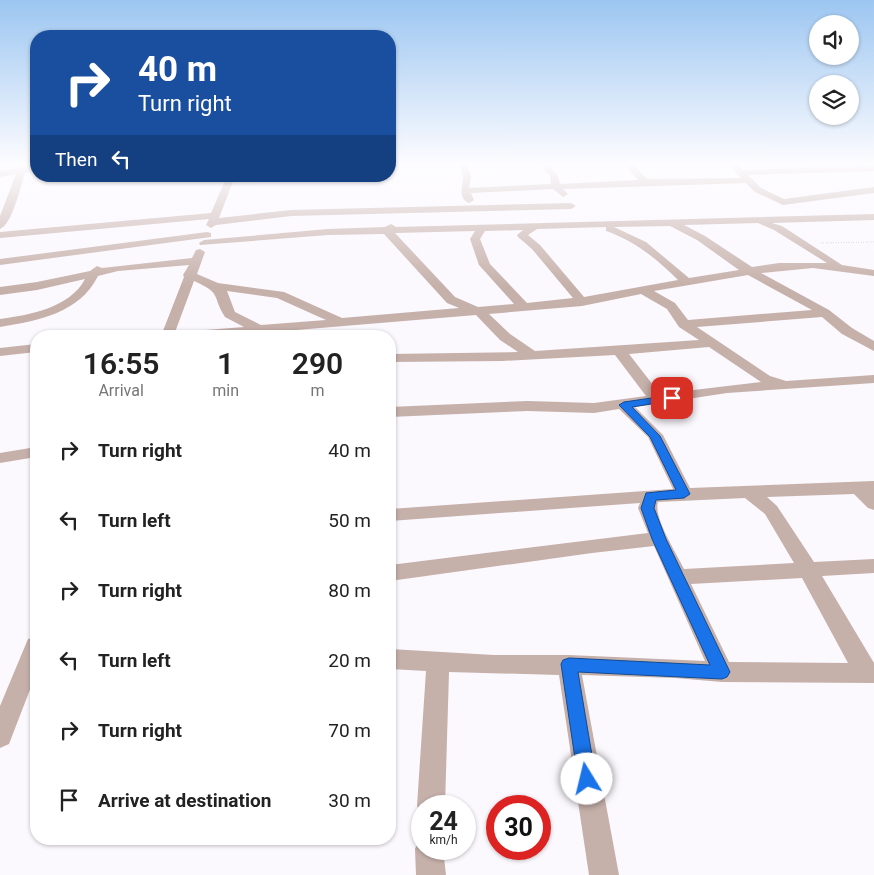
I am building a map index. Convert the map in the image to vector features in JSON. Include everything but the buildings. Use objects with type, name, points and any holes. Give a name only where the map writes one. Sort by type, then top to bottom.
[{"type":"street","points":[[0,226],[11,205]]},
{"type":"street","points":[[169,330],[189,275],[219,205]]},
{"type":"street","points":[[770,205],[772,209],[793,219]]},
{"type":"street","points":[[0,235],[135,221],[291,214],[571,206],[578,225]]},
{"type":"street","points":[[379,211],[392,214],[397,223],[387,231]]},
{"type":"street","points":[[0,262],[129,245],[328,232],[874,218]]},
{"type":"street","points":[[778,228],[781,223],[793,219]]},
{"type":"street","points":[[748,220],[778,228],[845,270]]},
{"type":"street","points":[[129,245],[121,228],[135,221]]},
{"type":"street","points":[[678,224],[730,260],[752,270],[825,313],[847,331],[874,347]]},
{"type":"street","points":[[578,225],[603,228],[629,236],[671,266],[687,283]]},
{"type":"street","points":[[536,226],[522,235],[536,247],[582,302]]},
{"type":"street","points":[[482,227],[475,239],[485,265],[524,307]]},
{"type":"street","points":[[387,231],[452,300],[479,311],[505,337],[532,355]]},
{"type":"street","points":[[0,322],[40,314],[70,301],[86,288],[99,266],[105,248]]},
{"type":"street","points":[[0,291],[92,275],[118,268],[196,261]]},
{"type":"street","points":[[283,330],[347,321],[582,302],[752,270],[798,265],[874,273]]},
{"type":"street","points":[[189,275],[215,286],[280,295],[326,317],[347,321]]},
{"type":"street","points":[[215,286],[223,294],[229,314],[257,330]]},
{"type":"street","points":[[645,291],[671,306],[684,324],[765,379],[788,386]]},
{"type":"street","points":[[684,324],[825,313]]},
{"type":"street","points":[[211,330],[229,314]]},
{"type":"street","points":[[396,358],[532,355],[714,344]]},
{"type":"street","points":[[0,352],[30,349]]},
{"type":"street","points":[[619,350],[657,400]]},
{"type":"street","points":[[396,412],[528,406],[594,408],[727,389],[874,379]]},
{"type":"street","points":[[624,405],[655,436],[684,494]]},
{"type":"street","points":[[0,458],[30,453]]},
{"type":"street","points":[[396,514],[684,494],[867,487],[874,504]]},
{"type":"street","points":[[749,491],[771,510],[869,672]]},
{"type":"street","points":[[651,496],[647,508],[659,539],[722,672]]},
{"type":"street","points":[[396,572],[441,568],[614,542],[659,539]]},
{"type":"street","points":[[676,577],[874,566]]},
{"type":"street","points":[[396,659],[494,665],[569,664],[722,672],[869,672]]},
{"type":"street","points":[[432,795],[438,661]]},
{"type":"street","points":[[0,736],[30,664]]},
{"type":"street","points":[[569,664],[604,875]]},
{"type":"street","points":[[430,860],[431,875]]},
{"type":"path","points":[[805,244],[874,242]]},
{"type":"route","points":[[587,779],[569,664],[675,668],[722,672],[676,577],[647,508],[651,496],[684,494],[655,436],[624,405],[672,398]]}]
